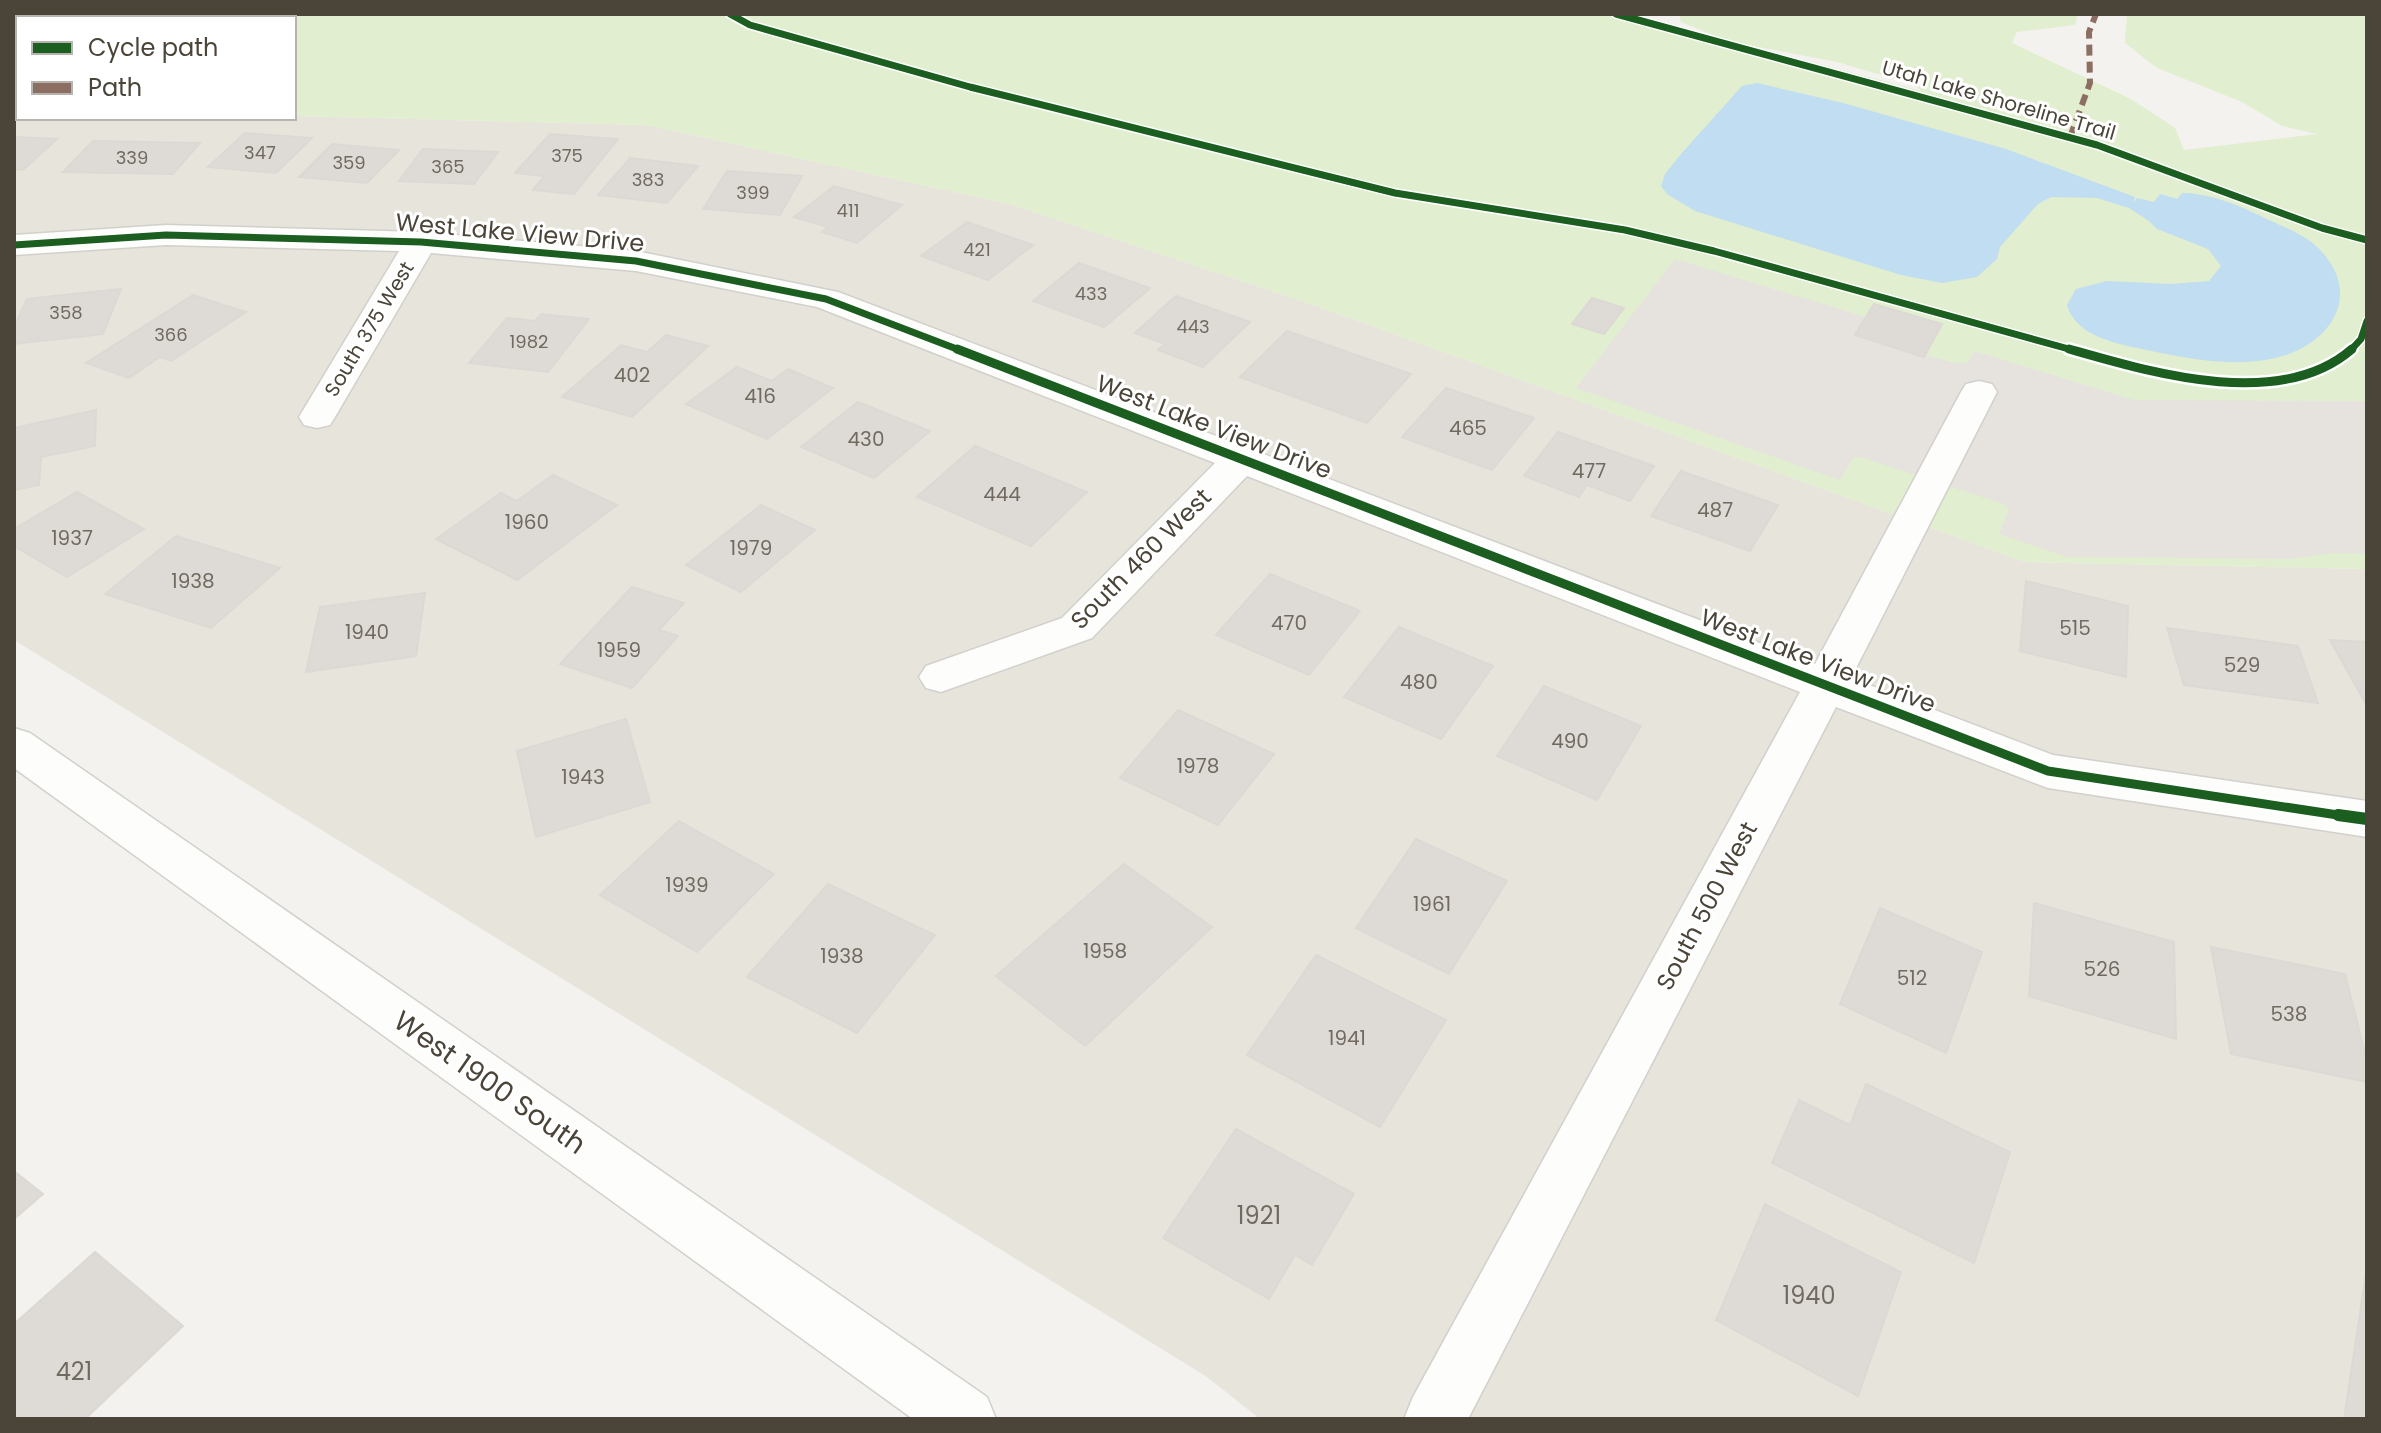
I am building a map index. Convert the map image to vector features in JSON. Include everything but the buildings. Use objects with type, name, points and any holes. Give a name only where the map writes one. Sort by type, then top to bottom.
[{"type":"street","name":"West Lake View Drive","points":[[14,245],[166,235],[421,242],[636,261],[826,299],[2048,771],[2367,819]]},
{"type":"street","name":"South 375 West","points":[[317,417],[421,242]]},
{"type":"street","name":"South 500 West","points":[[1435,1419],[1979,392]]},
{"type":"street","name":"South 460 West","points":[[941,677],[1077,628],[1241,459]]},
{"type":"street","name":"West 1900 South","points":[[14,745],[965,1419]]},
{"type":"shaded area","points":[[14,108],[16,120],[296,120],[296,116],[646,125],[1010,204],[1308,303],[2025,562],[2367,569],[2367,1419],[1260,1419],[1207,1377],[14,640]]},
{"type":"shaded area","points":[[1675,259],[1866,317],[1856,336],[1958,364],[1967,363],[1974,351],[2134,400],[2367,401],[2367,554],[2333,553],[2290,559],[2068,557],[1999,534],[2009,509],[2006,505],[1861,457],[1853,458],[1840,480],[1576,388]]},
{"type":"green space","points":[[1633,14],[1718,37],[1681,22],[1679,14],[2078,14],[2075,25],[2017,32],[2012,43],[2131,99],[2175,128],[2184,150],[2317,134],[2282,126],[2242,102],[2157,68],[2125,43],[2127,14],[2367,14],[2367,569],[2025,562],[1308,303],[1010,204],[646,125],[296,116],[296,16],[90,16]],"holes":[[[1748,45],[1837,62],[1912,84],[1922,91]]]},
{"type":"water","points":[[1757,83],[1843,103],[2006,149],[2135,197],[2133,203],[2137,198],[2154,202],[2160,194],[2177,199],[2182,193],[2216,198],[2237,206],[2296,233],[2321,251],[2334,268],[2339,285],[2339,302],[2334,317],[2311,343],[2294,352],[2242,362],[2191,358],[2131,347],[2087,331],[2072,316],[2067,305],[2076,289],[2107,281],[2171,284],[2209,281],[2221,266],[2208,249],[2157,229],[2129,208],[2097,198],[2051,197],[2038,204],[2000,247],[1997,259],[1977,277],[1942,283],[1901,275],[1695,211],[1667,194],[1661,186],[1665,174],[1681,154],[1742,86]]},
{"type":"marked path","points":[[2070,137],[2090,83],[2089,32],[2096,14]]},
{"type":"cycle path","points":[[730,14],[750,25],[970,87],[1395,193],[1625,230],[1714,251],[2154,373],[2233,382],[2290,378],[2340,360],[2360,342],[2367,321]]},
{"type":"cycle path","name":"Utah Lake Shoreline Trail","points":[[1616,14],[2097,145],[2322,228],[2367,240]]},
{"type":"cycle path","points":[[14,245],[166,235],[421,242],[636,261],[826,299],[2048,771],[2367,819]]}]
